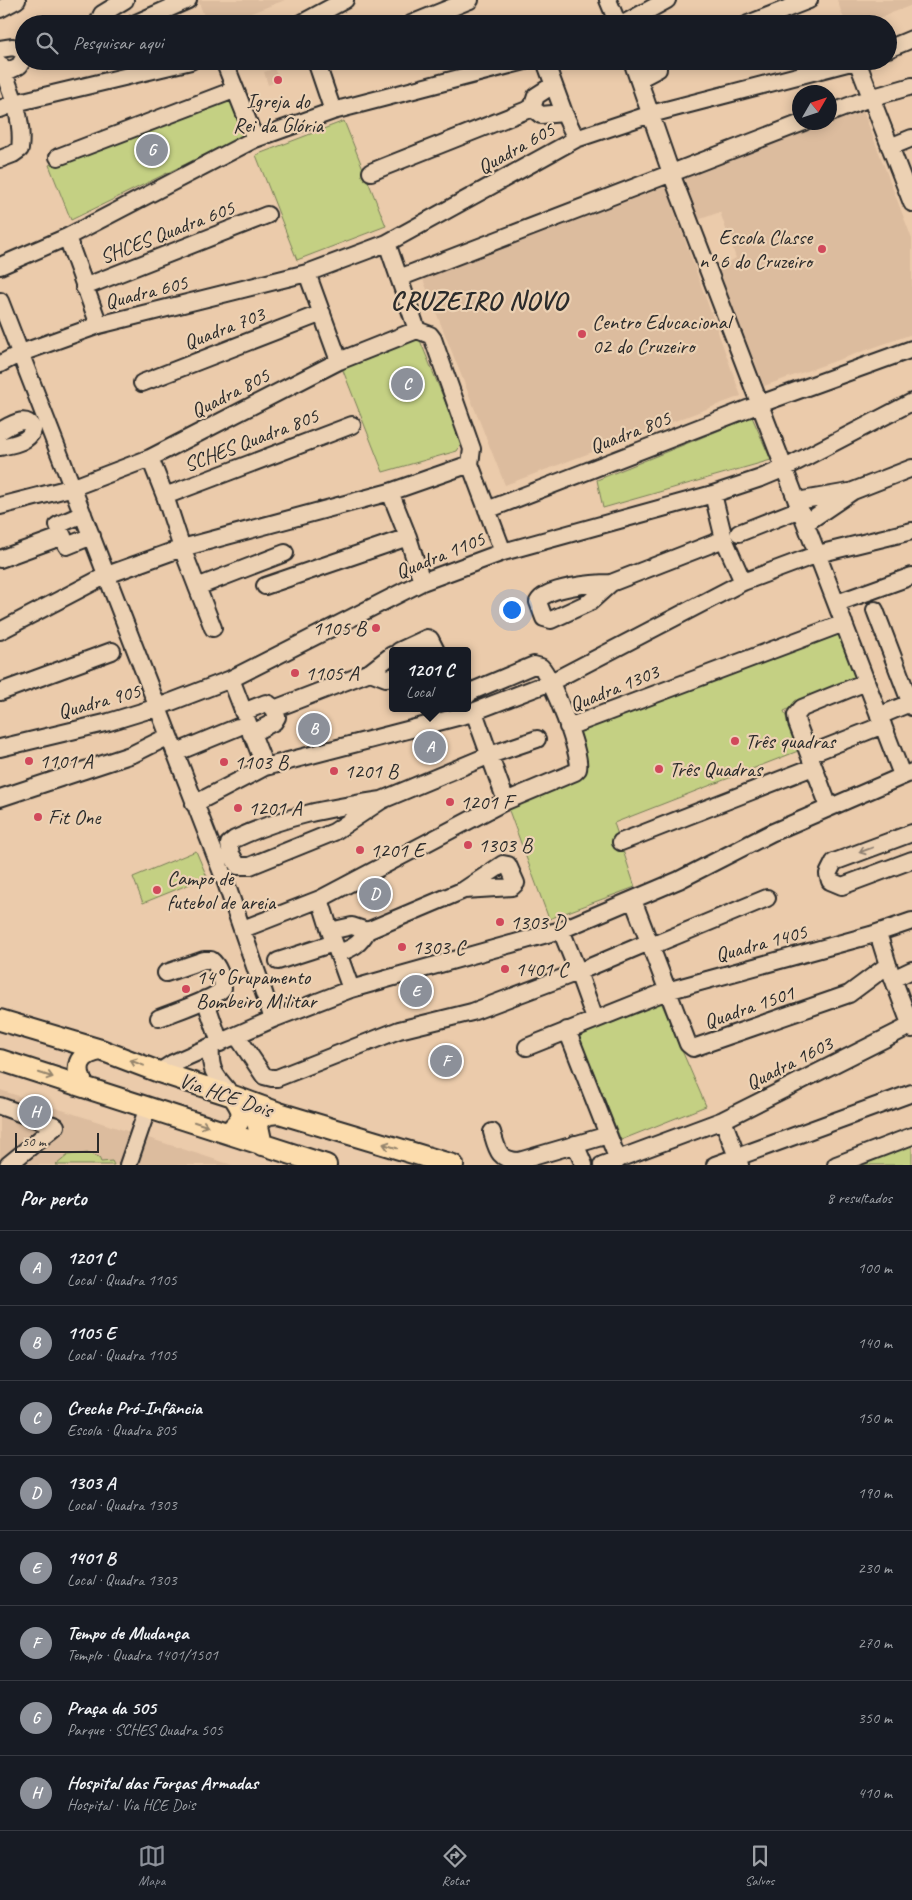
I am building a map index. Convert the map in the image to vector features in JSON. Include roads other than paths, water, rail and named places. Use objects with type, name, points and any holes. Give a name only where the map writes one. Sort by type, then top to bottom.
[{"type":"main road","name":"Via HCE Dois","points":[[0,1020],[101,1050],[279,1114],[453,1165]]},
{"type":"main road","points":[[84,1088],[78,1077],[80,1063],[88,1054],[101,1050]]},
{"type":"main road","name":"Via HCE Dois","points":[[0,1060],[326,1165]]},
{"type":"main road","points":[[228,1133],[238,1124],[242,1116],[241,1108],[233,1096]]},
{"type":"main road","points":[[262,1145],[259,1122],[266,1115],[279,1114]]},
{"type":"street","points":[[0,9],[17,0]]},
{"type":"street","points":[[102,15],[125,0]]},
{"type":"street","points":[[154,15],[188,0]]},
{"type":"street","points":[[318,15],[345,0]]},
{"type":"street","points":[[433,15],[470,0]]},
{"type":"street","points":[[608,0],[614,15]]},
{"type":"street","points":[[640,15],[667,0]]},
{"type":"street","points":[[771,15],[809,0]]},
{"type":"street","points":[[897,45],[912,39]]},
{"type":"street","points":[[0,49],[15,48]]},
{"type":"street","points":[[0,159],[14,154],[20,149],[21,140],[16,103],[2,68],[15,66]]},
{"type":"street","points":[[0,109],[16,103],[154,70]]},
{"type":"street","points":[[227,70],[255,139]]},
{"type":"street","points":[[319,70],[333,111]]},
{"type":"street","points":[[0,266],[67,238],[255,139],[333,111],[491,70]]},
{"type":"street","name":"Quadra 605","points":[[67,238],[99,325],[307,273],[386,243],[576,139],[548,70]]},
{"type":"street","points":[[159,1072],[173,1063],[273,1019],[352,989],[561,930],[679,880],[771,833],[907,774],[881,720],[866,682],[671,173],[636,70]]},
{"type":"street","points":[[639,79],[656,70]]},
{"type":"street","points":[[576,139],[651,114],[821,70]]},
{"type":"street","points":[[859,70],[912,203]]},
{"type":"street","name":"Quadra 605","points":[[553,85],[536,96],[532,108],[541,115],[564,113]]},
{"type":"street","points":[[837,110],[870,98],[912,86]]},
{"type":"street","points":[[58,157],[234,90]]},
{"type":"street","points":[[371,172],[532,108]]},
{"type":"street","points":[[399,278],[792,127]]},
{"type":"street","points":[[890,147],[912,138]]},
{"type":"street","name":"SHCES Quadra 605","points":[[84,287],[267,215]]},
{"type":"street","points":[[386,243],[417,330],[430,334],[433,339],[472,449],[470,464],[503,552]]},
{"type":"street","points":[[307,273],[339,361]]},
{"type":"street","points":[[0,301],[74,487]]},
{"type":"street","name":"Quadra 703","points":[[142,383],[322,313]]},
{"type":"street","points":[[0,364],[21,353],[99,325]]},
{"type":"street","name":"Quadra 805","points":[[150,458],[339,361],[417,330]]},
{"type":"street","name":"Quadra 805","points":[[487,510],[760,404],[912,349]]},
{"type":"street","name":"Quadra 1105","points":[[158,707],[231,679],[422,582],[503,552],[713,494],[761,478],[785,468],[912,402]]},
{"type":"street","points":[[0,431],[22,421],[27,421],[33,430],[24,441],[0,447]]},
{"type":"street","name":"SCHES Quadra 805","points":[[165,496],[352,425]]},
{"type":"street","points":[[0,506],[74,487],[150,458],[213,628]]},
{"type":"street","points":[[0,631],[107,575],[182,548],[390,492],[470,464]]},
{"type":"street","points":[[611,583],[912,468]]},
{"type":"street","name":"Quadra 905","points":[[0,748],[109,722],[158,707],[74,487]]},
{"type":"street","points":[[801,511],[853,491]]},
{"type":"street","points":[[390,492],[408,536],[422,582]]},
{"type":"street","points":[[713,494],[732,536],[743,582]]},
{"type":"street","points":[[83,514],[58,525],[68,546],[92,536]]},
{"type":"street","points":[[471,710],[551,682],[743,582],[818,554],[912,530]]},
{"type":"street","points":[[0,559],[63,536]]},
{"type":"street","points":[[266,586],[408,536]]},
{"type":"street","points":[[197,587],[285,553]]},
{"type":"street","points":[[837,603],[912,576]]},
{"type":"street","points":[[820,750],[911,705],[875,610]]},
{"type":"street","name":"Quadra 1303","points":[[243,929],[320,900],[506,801],[575,772],[580,765],[579,758],[568,727],[844,623]]},
{"type":"street","points":[[408,647],[427,638],[430,639],[434,647]]},
{"type":"street","points":[[0,692],[112,651]]},
{"type":"street","points":[[274,710],[370,672],[389,657]]},
{"type":"street","points":[[471,694],[534,665],[541,667],[551,682],[568,727]]},
{"type":"street","points":[[370,672],[389,678]]},
{"type":"street","points":[[231,679],[244,724],[265,767]]},
{"type":"street","points":[[829,807],[797,723],[796,715],[802,708],[866,682]]},
{"type":"street","points":[[175,753],[244,724],[274,722],[277,717],[274,710],[266,703],[244,724]]},
{"type":"street","points":[[158,707],[243,929],[273,1019]]},
{"type":"street","points":[[194,804],[265,767],[463,712]]},
{"type":"street","points":[[471,712],[490,755],[506,801]]},
{"type":"street","points":[[0,798],[133,754],[169,736]]},
{"type":"street","points":[[382,800],[299,814],[235,838],[229,844],[231,854],[238,866],[250,866],[334,832],[382,800],[490,755],[537,739]]},
{"type":"street","points":[[621,842],[813,767]]},
{"type":"street","points":[[912,833],[834,862],[828,874],[830,880],[842,886],[912,860]]},
{"type":"street","points":[[334,942],[356,946],[367,931],[464,890]]},
{"type":"street","name":"Quadra 1405","points":[[237,1036],[264,1076],[277,1078],[400,1030],[472,1012],[767,898]]},
{"type":"street","points":[[320,900],[352,989]]},
{"type":"street","points":[[527,1047],[667,991],[646,946],[633,900]]},
{"type":"street","name":"Quadra 1405","points":[[667,991],[878,933],[912,920]]},
{"type":"street","points":[[278,961],[334,942],[352,926],[367,931]]},
{"type":"street","points":[[561,930],[595,1019]]},
{"type":"street","points":[[878,933],[890,972],[912,1026]]},
{"type":"street","points":[[159,1018],[205,1000],[219,993],[223,988],[222,980],[213,960],[204,960],[166,973]]},
{"type":"street","name":"Quadra 1501","points":[[667,991],[688,1044],[696,1048],[849,994],[890,972],[912,970]]},
{"type":"street","points":[[205,1000],[216,1045],[210,1063],[212,1069],[233,1096]]},
{"type":"street","name":"Quadra 1603","points":[[723,1120],[912,1026]]},
{"type":"street","points":[[567,1030],[618,1160]]},
{"type":"street","points":[[715,1165],[739,1161],[912,1094]]},
{"type":"street","points":[[0,1106],[56,1126],[8,1165]]},
{"type":"street","points":[[128,1165],[148,1107]]},
{"type":"street","points":[[602,1165],[723,1120],[739,1161]]},
{"type":"street","points":[[492,1132],[499,1152],[507,1160],[512,1161],[519,1161],[608,1135]]},
{"type":"street","points":[[836,1165],[912,1136]]},
{"type":"street","points":[[575,1144],[584,1165]]},
{"type":"place","name":"Igreja do Rei da Glória","points":[[278,80]]},
{"type":"place","name":"Praça da 505","points":[[152,150]]},
{"type":"place","name":"Escola Classe nº 6 do Cruzeiro","points":[[822,249]]},
{"type":"place","name":"Centro Educacional 02 do Cruzeiro","points":[[582,334]]},
{"type":"place","name":"Creche Pró-Infância","points":[[407,384]]},
{"type":"place","name":"1105 B","points":[[376,628]]},
{"type":"place","name":"1105 A","points":[[295,673]]},
{"type":"place","name":"1105 E","points":[[314,729]]},
{"type":"place","name":"Três quadras","points":[[735,741]]},
{"type":"place","name":"1201 C","points":[[430,747]]},
{"type":"place","name":"1101 A","points":[[29,761]]},
{"type":"place","name":"1103 B","points":[[224,762]]},
{"type":"place","name":"Três Quadras","points":[[659,769]]},
{"type":"place","name":"1201 B","points":[[334,771]]},
{"type":"place","name":"1201 F","points":[[450,802]]},
{"type":"place","name":"1201 A","points":[[238,808]]},
{"type":"place","name":"Fit One","points":[[38,817]]},
{"type":"place","name":"1303 B","points":[[468,845]]},
{"type":"place","name":"1201 E","points":[[360,850]]},
{"type":"place","name":"Campo de futebol de areia","points":[[157,890]]},
{"type":"place","name":"1303 A","points":[[375,894]]},
{"type":"place","name":"1303 D","points":[[500,922]]},
{"type":"place","name":"1303 C","points":[[402,947]]},
{"type":"place","name":"1401 C","points":[[505,969]]},
{"type":"place","name":"14° Grupamento Bombeiro Militar","points":[[186,989]]},
{"type":"place","name":"1401 B","points":[[416,991]]},
{"type":"place","name":"Tempo de Mudança","points":[[446,1061]]},
{"type":"place","name":"Hospital das Forças Armadas","points":[[35,1112]]},
{"type":"district","name":"CRUZEIRO NOVO","points":[[479,300]]}]
